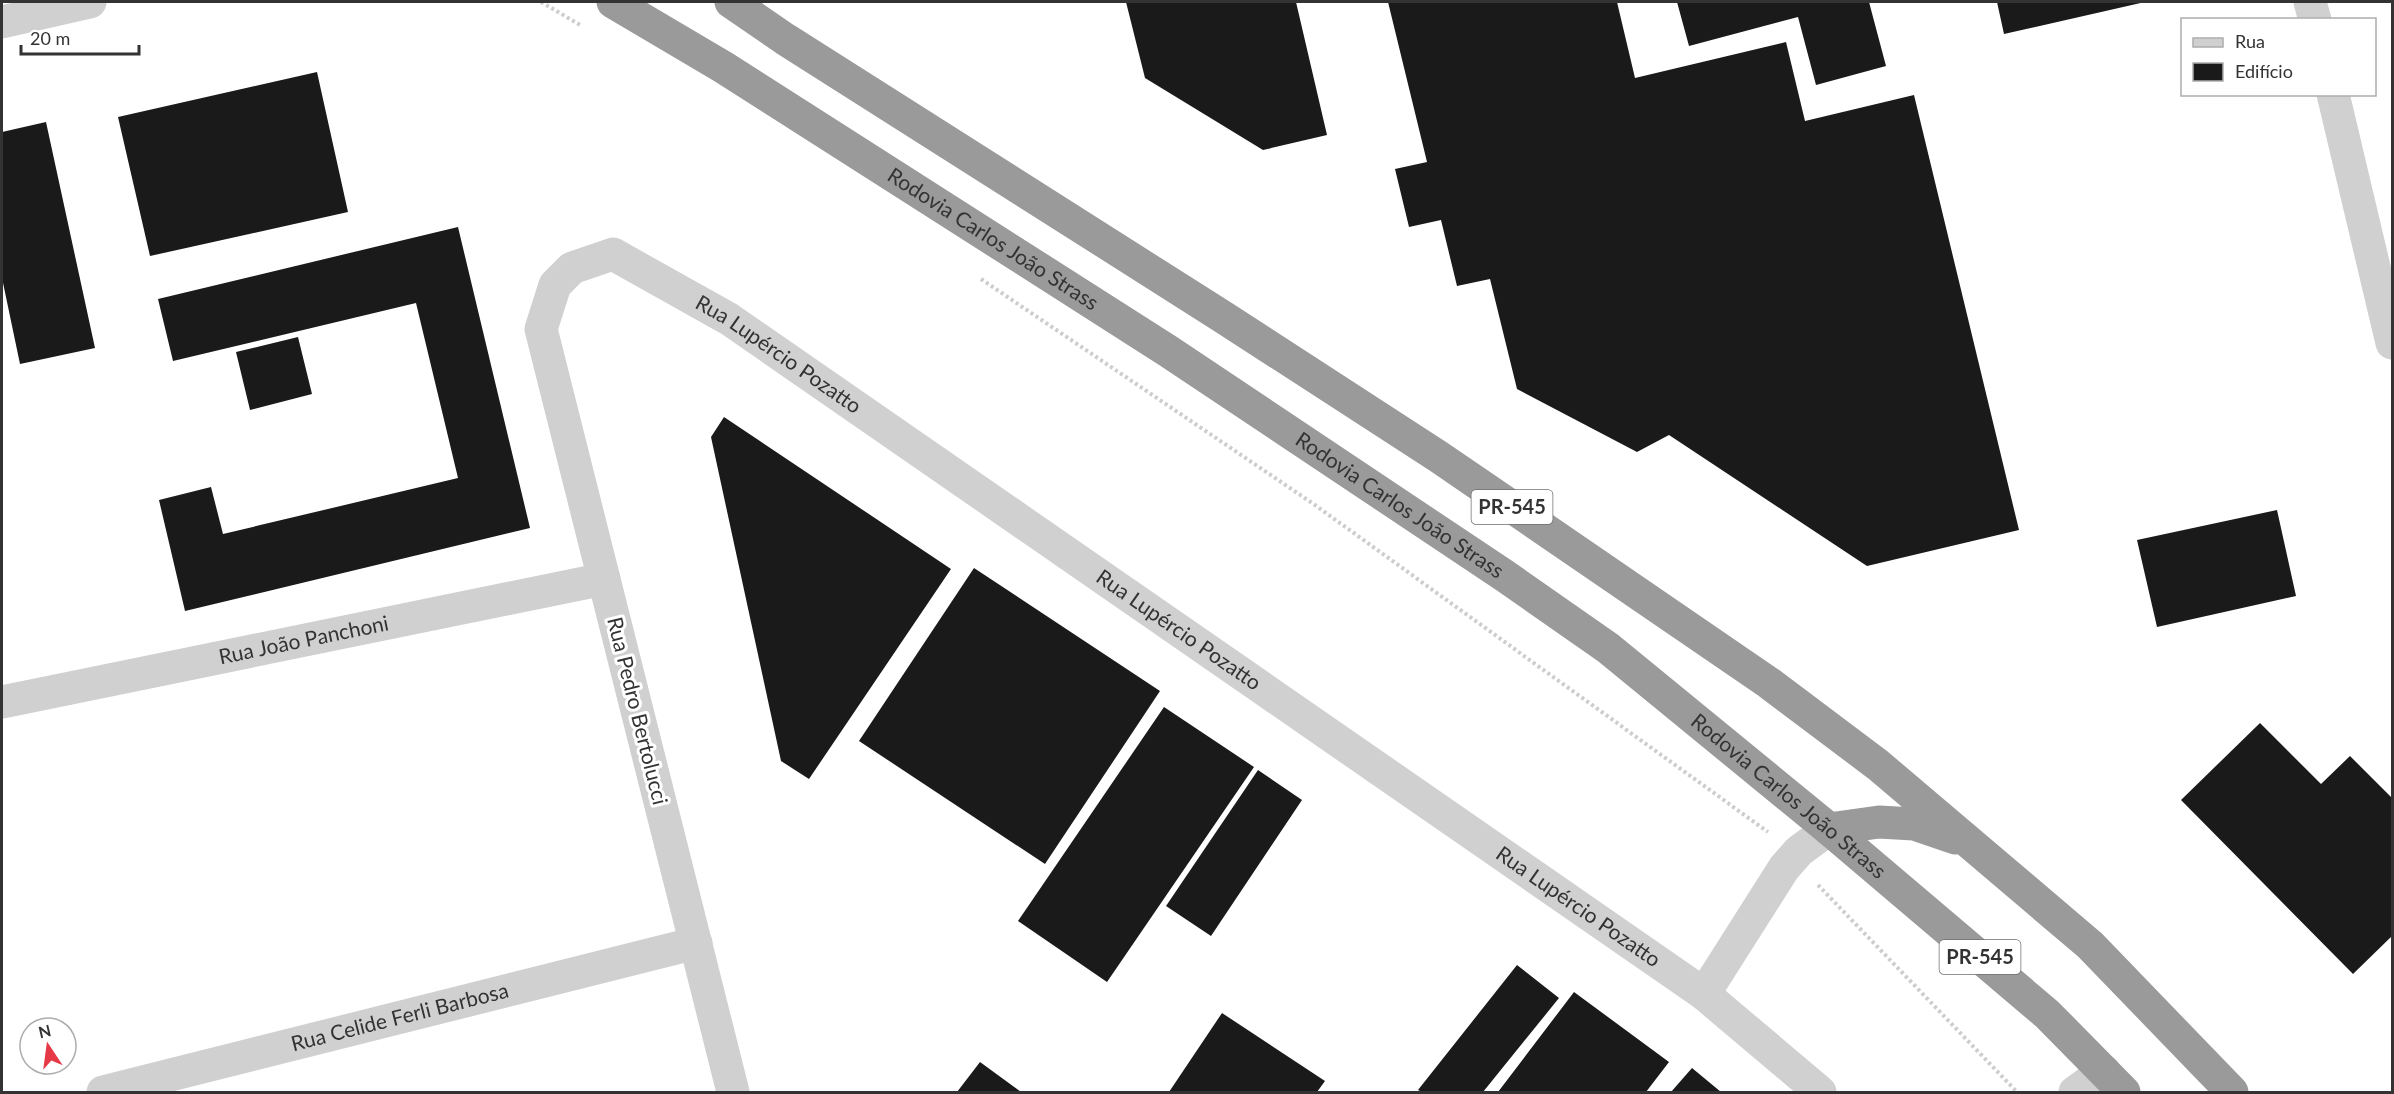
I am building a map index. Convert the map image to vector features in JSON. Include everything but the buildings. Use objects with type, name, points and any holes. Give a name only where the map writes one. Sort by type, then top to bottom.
[{"type":"highway","name":"Rodovia Carlos João Strass","points":[[613,2],[723,68],[1168,351],[1505,576],[1608,648],[1829,829],[2047,1014],[2114,1082]]},
{"type":"highway","name":"PR-545","points":[[731,2],[785,39],[1439,457],[1769,683],[1869,758],[2090,945],[2232,1092]]},
{"type":"highway","points":[[1829,829],[1880,822],[1914,824],[1968,842]]},
{"type":"street","points":[[2,22],[90,2]]},
{"type":"street","points":[[2310,2],[2314,18]]},
{"type":"street","points":[[2333,96],[2392,343]]},
{"type":"street","name":"Rua Lupércio Pozatto","points":[[541,329],[555,285],[572,268],[613,254],[729,319],[1704,994],[1820,1092]]},
{"type":"street","name":"Rua Pedro Bertolucci","points":[[541,329],[733,1092]]},
{"type":"street","name":"Rua João Panchoni","points":[[2,702],[604,579]]},
{"type":"street","points":[[1704,994],[1784,868],[1799,851],[1829,829]]},
{"type":"street","name":"Rua Celide Ferli Barbosa","points":[[103,1092],[696,943]]},
{"type":"street","points":[[2075,1092],[2114,1082]]},
{"type":"path","points":[[541,2],[589,29]]},
{"type":"path","points":[[977,277],[1315,505],[1768,832],[2017,1092]]}]
